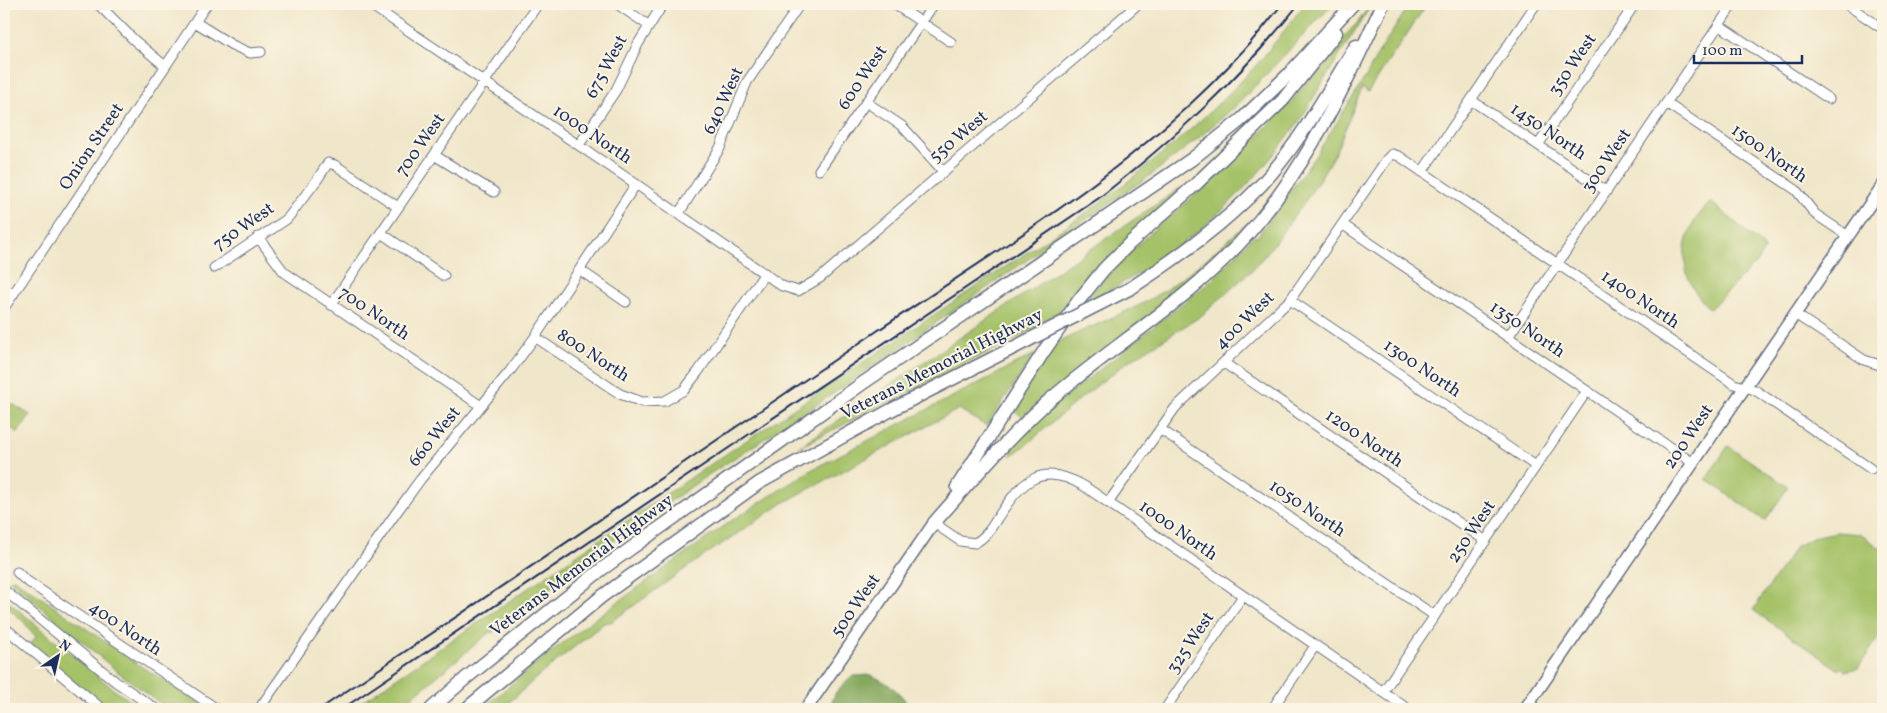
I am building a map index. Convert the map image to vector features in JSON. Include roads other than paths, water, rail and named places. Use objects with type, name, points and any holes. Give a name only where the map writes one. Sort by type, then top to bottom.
[{"type":"highway","points":[[934,523],[1028,374],[1079,300],[1104,269],[1283,100],[1330,41],[1355,4]]},
{"type":"highway","name":"Veterans Memorial Highway","points":[[431,709],[466,678],[602,569],[863,383],[1192,159],[1242,119],[1288,75],[1355,4]]},
{"type":"highway","points":[[934,523],[990,459],[1045,404],[1174,303],[1225,259],[1252,229],[1273,203],[1299,165],[1340,95],[1383,4]]},
{"type":"highway","name":"Veterans Memorial Highway","points":[[466,709],[601,597],[759,483],[882,414],[1131,288],[1221,224],[1262,183],[1289,150],[1383,4]]},
{"type":"main road","name":"200 West","points":[[1524,709],[1883,184]]},
{"type":"main road","name":"500 West","points":[[806,709],[934,523]]},
{"type":"street","points":[[98,4],[134,40],[165,66]]},
{"type":"street","name":"Onion Street","points":[[4,308],[207,4]]},
{"type":"street","name":"1000 North","points":[[369,4],[579,145],[782,286],[798,291]]},
{"type":"street","name":"700 West","points":[[331,305],[538,4]]},
{"type":"street","points":[[617,4],[648,25]]},
{"type":"street","name":"675 West","points":[[579,145],[616,90],[648,25],[663,4]]},
{"type":"street","name":"640 West","points":[[679,214],[720,148],[747,82],[800,4]]},
{"type":"street","points":[[894,4],[951,42]]},
{"type":"street","name":"600 West","points":[[819,170],[934,4]]},
{"type":"street","name":"550 West","points":[[798,291],[820,278],[1138,4]]},
{"type":"street","points":[[1422,172],[1536,4]]},
{"type":"street","name":"350 West","points":[[1538,145],[1635,4]]},
{"type":"street","name":"300 West","points":[[1508,337],[1733,4]]},
{"type":"street","points":[[1846,4],[1883,29]]},
{"type":"street","points":[[195,22],[232,45],[250,53],[261,52]]},
{"type":"street","points":[[1719,25],[1828,99]]},
{"type":"street","name":"1450 North","points":[[1471,100],[1606,191]]},
{"type":"street","points":[[866,102],[902,126],[943,171]]},
{"type":"street","name":"1500 North","points":[[1666,102],[1796,190],[1816,214],[1848,236]]},
{"type":"street","name":"1400 North","points":[[1392,154],[1399,156],[1734,384],[1755,390],[1870,469]]},
{"type":"street","name":"400 West","points":[[1108,503],[1175,408],[1290,300],[1392,154]]},
{"type":"street","points":[[434,155],[494,192]]},
{"type":"street","name":"750 West","points":[[214,268],[287,219],[328,163],[335,165],[398,207]]},
{"type":"street","name":"660 West","points":[[259,709],[420,480],[510,371],[535,337],[636,184]]},
{"type":"street","name":"1350 North","points":[[1342,224],[1693,463]]},
{"type":"street","points":[[381,233],[444,276]]},
{"type":"street","name":"700 North","points":[[258,237],[284,272],[472,398],[481,406]]},
{"type":"street","points":[[580,270],[626,302]]},
{"type":"street","name":"800 North","points":[[535,337],[620,394],[642,402],[665,401],[684,390],[765,273]]},
{"type":"street","points":[[4,289],[13,295]]},
{"type":"street","name":"1300 North","points":[[1290,300],[1536,466]]},
{"type":"street","points":[[1795,314],[1864,360],[1883,366]]},
{"type":"street","name":"1200 North","points":[[1224,363],[1486,541]]},
{"type":"street","name":"250 West","points":[[1383,692],[1587,390]]},
{"type":"street","name":"1050 North","points":[[1160,429],[1435,616]]},
{"type":"street","name":"1000 North","points":[[934,523],[960,541],[975,543],[986,536],[1013,495],[1021,487],[1037,478],[1048,475],[1072,480],[1408,709]]},
{"type":"street","name":"400 North","points":[[17,572],[24,579],[76,615],[217,709]]},
{"type":"street","points":[[4,590],[116,682],[156,709]]},
{"type":"street","name":"325 West","points":[[1166,709],[1243,596]]},
{"type":"street","points":[[4,627],[102,709]]},
{"type":"street","points":[[1272,709],[1315,646]]},
{"type":"railway","points":[[320,709],[1094,184],[1194,101],[1240,54],[1282,4]]},
{"type":"railway","points":[[342,709],[1099,198],[1154,153],[1205,107],[1253,58],[1299,4]]}]
